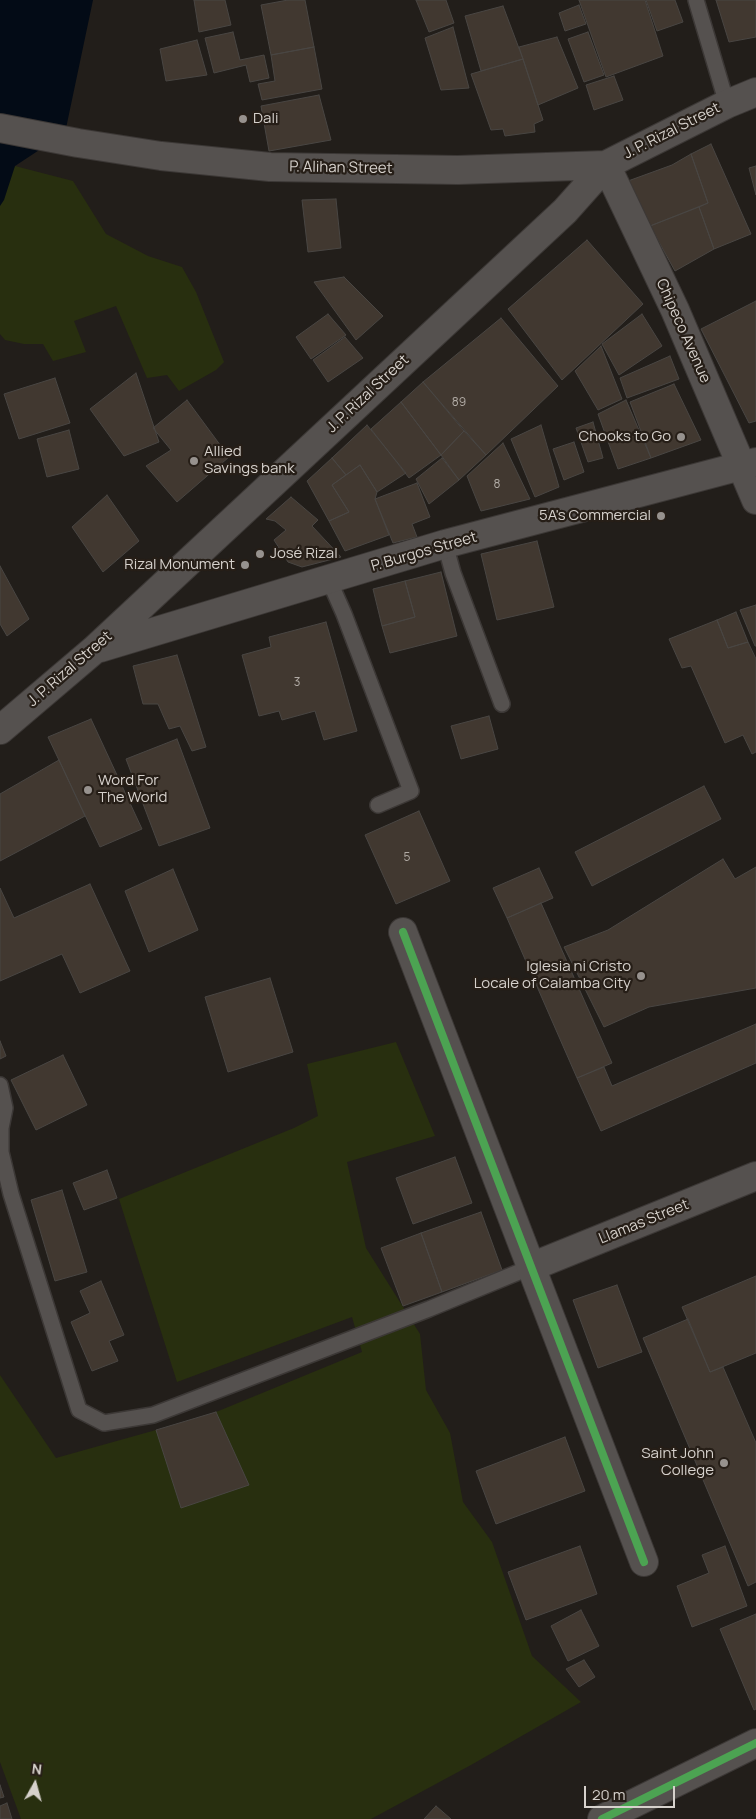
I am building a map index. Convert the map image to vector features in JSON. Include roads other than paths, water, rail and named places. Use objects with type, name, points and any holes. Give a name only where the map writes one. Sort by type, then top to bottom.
[{"type":"main road","name":"J. P. Rizal Street","points":[[0,730],[94,650],[564,211],[606,164],[727,104],[756,92]]},
{"type":"main road","name":"P. Alihan Street","points":[[0,128],[161,156],[270,167],[458,170],[606,164]]},
{"type":"main road","name":"Chipeco Avenue","points":[[606,164],[749,464],[756,500]]},
{"type":"main road","name":"P. Burgos Street","points":[[94,650],[445,544],[749,464]]},
{"type":"main road","points":[[403,932],[644,1562]]},
{"type":"main road","name":"Llamas Street","points":[[531,1267],[756,1176]]},
{"type":"main road","points":[[602,1819],[756,1743]]},
{"type":"lane","points":[[696,0],[727,104]]},
{"type":"lane","points":[[445,544],[453,573],[502,704]]},
{"type":"lane","points":[[329,580],[344,614],[411,791],[378,805]]},
{"type":"lane","points":[[0,1085],[5,1108],[1,1128],[1,1152],[14,1204],[79,1410],[104,1423],[153,1415],[403,1319],[531,1267]]},
{"type":"place","name":"Dali","points":[[243,119]]},
{"type":"place","name":"Chooks to Go","points":[[681,437]]},
{"type":"place","name":"Allied Savings bank","points":[[194,461]]},
{"type":"place","name":"5A's Commercial","points":[[661,516]]},
{"type":"place","name":"José Rizal","points":[[260,554]]},
{"type":"place","name":"Rizal Monument","points":[[245,565]]},
{"type":"place","name":"Word For The World","points":[[88,790]]},
{"type":"place","name":"Iglesia ni Cristo Locale of Calamba City","points":[[641,976]]},
{"type":"place","name":"Saint John College","points":[[724,1463]]}]
